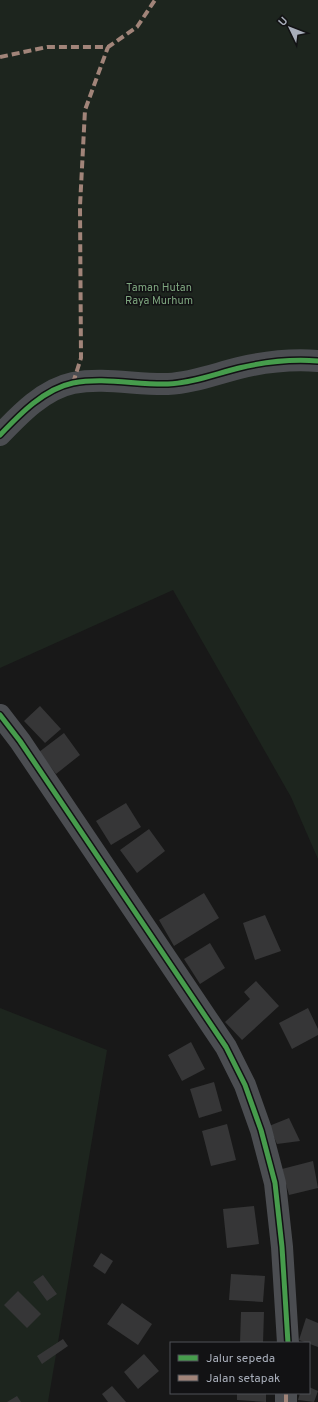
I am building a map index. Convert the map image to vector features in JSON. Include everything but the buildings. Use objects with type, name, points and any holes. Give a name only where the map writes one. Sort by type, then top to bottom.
[{"type":"street","points":[[0,435],[20,413],[46,394],[73,383],[112,381],[168,384],[187,382],[241,368],[278,362],[318,362]]},
{"type":"street","points":[[0,715],[20,741],[186,985],[226,1048],[245,1085],[261,1130],[275,1183],[282,1247],[288,1342]]},
{"type":"green space","name":"Taman Hutan Raya Murhum","points":[[0,0],[318,0],[318,859],[291,797],[173,590],[0,668]]},
{"type":"green space","points":[[0,1008],[107,1050],[48,1402],[0,1402]]},
{"type":"marked path","points":[[0,57],[47,47],[108,47],[137,27],[155,0]]},
{"type":"marked path","points":[[73,383],[81,358],[80,206],[85,110],[108,47]]},
{"type":"marked path","points":[[286,1394],[286,1402]]},
{"type":"cycle path","points":[[0,435],[33,403],[52,391],[73,383],[85,381],[109,381],[168,384],[195,380],[258,364],[288,361],[318,361]]},
{"type":"cycle path","points":[[0,715],[20,741],[226,1047],[245,1085],[261,1130],[275,1183],[282,1247],[288,1342]]}]
